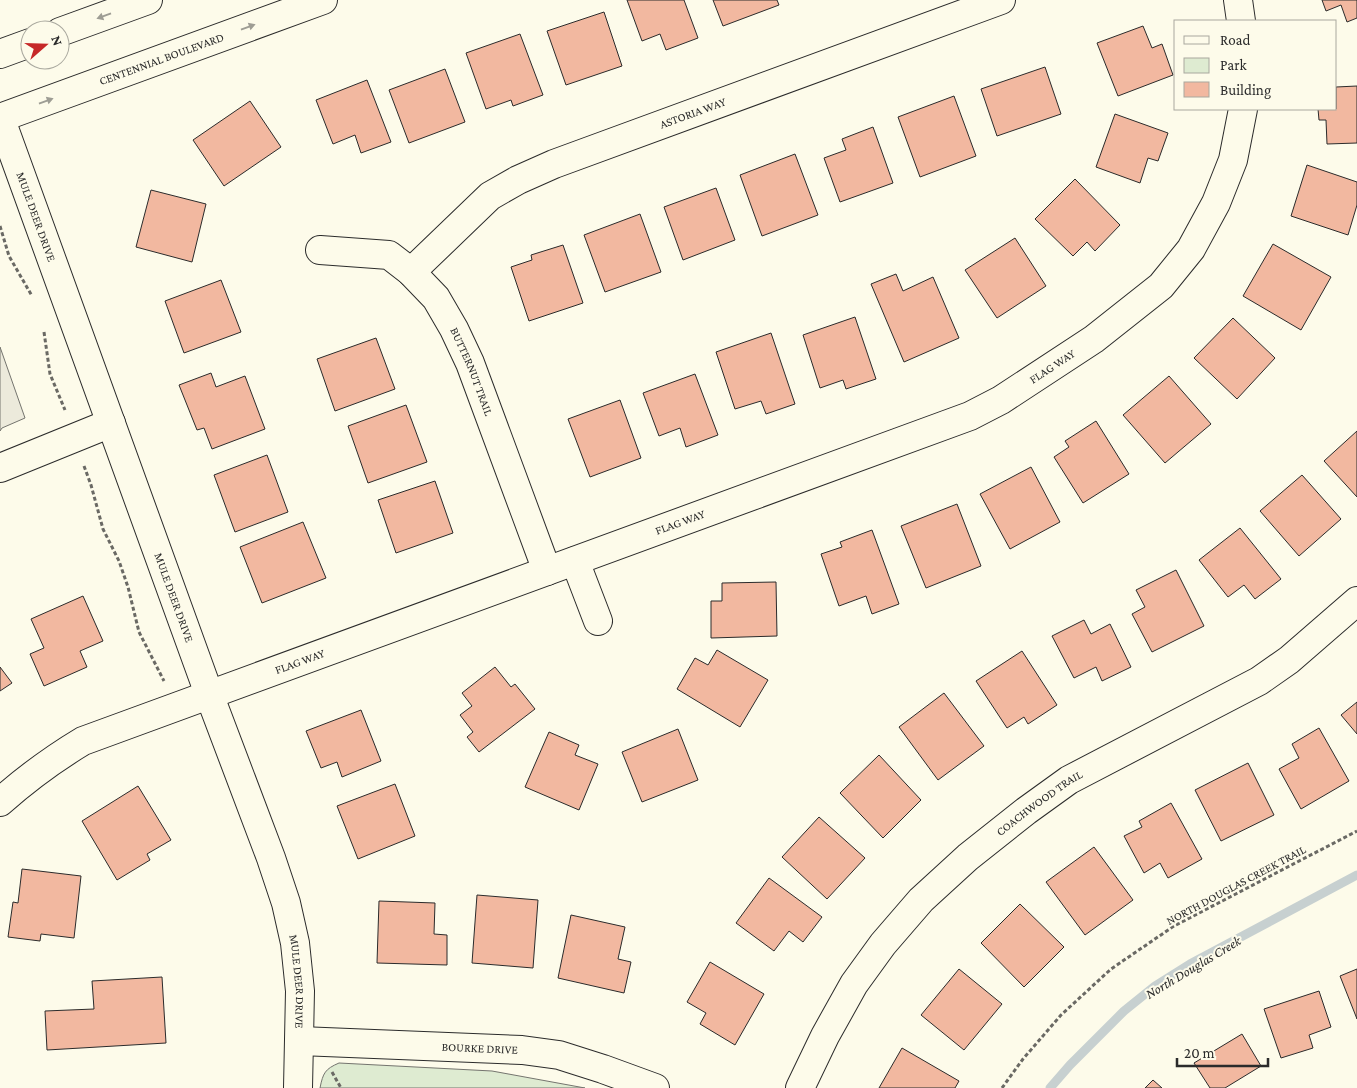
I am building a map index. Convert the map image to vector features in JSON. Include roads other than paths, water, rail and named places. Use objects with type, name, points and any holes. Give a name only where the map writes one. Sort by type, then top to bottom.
[{"type":"street","points":[[70,28],[148,0]]},
{"type":"street","name":"CENTENNIAL BOULEVARD","points":[[0,117],[323,0]]},
{"type":"street","name":"ASTORIA WAY","points":[[411,272],[490,196],[518,180],[554,164],[1001,0]]},
{"type":"street","points":[[1238,0],[1241,20]]},
{"type":"street","points":[[0,54],[20,47]]},
{"type":"street","name":"FLAG WAY","points":[[0,802],[42,767],[83,741],[970,416],[1001,400],[1094,339],[1161,286],[1191,249],[1216,204],[1234,160],[1243,110]]},
{"type":"street","name":"MULE DEER DRIVE","points":[[0,117],[286,903],[296,953],[300,991],[298,1088]]},
{"type":"street","name":"BUTTERNUT TRAIL","points":[[320,250],[389,255],[411,272],[436,298],[470,363],[547,571]]},
{"type":"street","points":[[0,468],[111,423]]},
{"type":"street","points":[[575,561],[598,621]]},
{"type":"street","name":"COACHWOOD TRAIL","points":[[800,1088],[825,1036],[854,984],[883,944],[921,900],[968,857],[1069,780],[1259,681],[1289,660],[1357,601]]},
{"type":"street","name":"BOURKE DRIVE","points":[[300,1040],[522,1050],[559,1055],[655,1088]]},
{"type":"waterway","name":"North Douglas Creek","points":[[1050,1088],[1070,1065],[1124,1011],[1155,986],[1190,964],[1357,875]]}]
